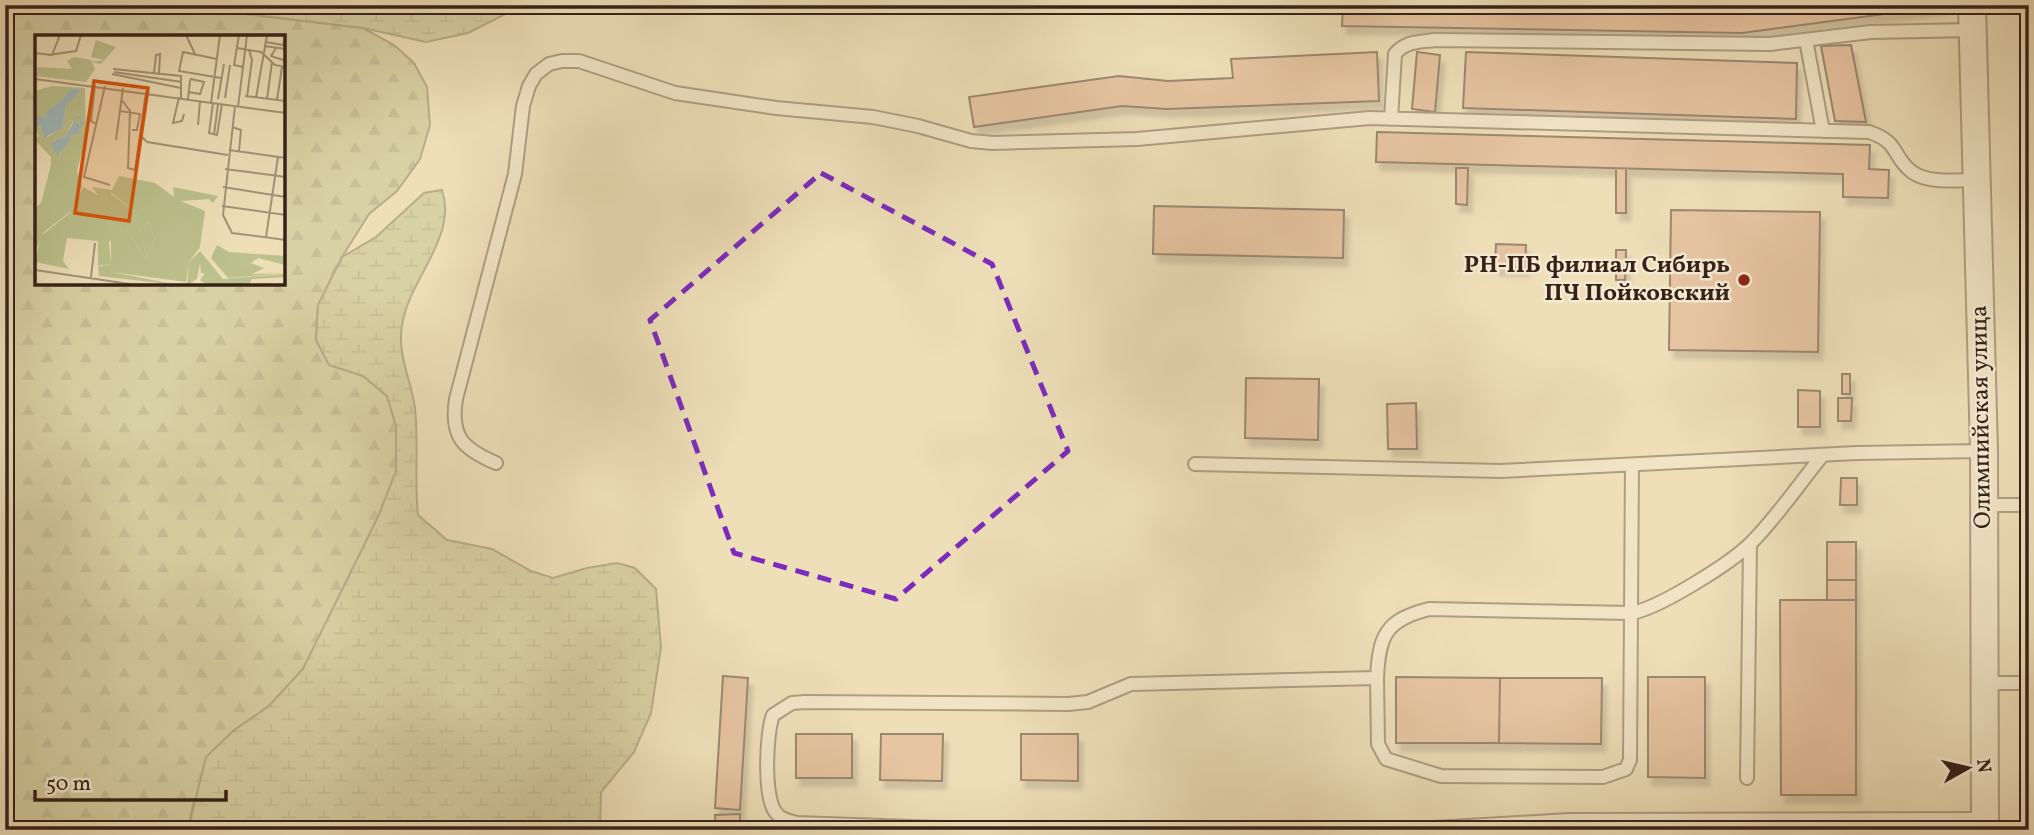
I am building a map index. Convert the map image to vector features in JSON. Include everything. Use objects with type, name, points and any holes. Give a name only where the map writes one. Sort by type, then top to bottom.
[{"type":"street","name":"Олимпийская улица","points":[[1973,18],[1984,451],[1985,824]]},
{"type":"lane","points":[[1391,119],[1395,54],[1401,46],[1414,42],[1483,40],[1663,45],[1770,44],[1973,18]]},
{"type":"lane","points":[[1806,40],[1823,131]]},
{"type":"lane","points":[[496,463],[473,453],[461,441],[453,416],[515,174],[523,106],[536,74],[549,64],[579,61],[675,93],[776,108],[873,117],[971,141],[1028,143],[1137,139],[1324,121],[1391,119],[1869,132],[1884,137],[1913,172],[1928,179],[1977,180]]},
{"type":"lane","points":[[1195,464],[1501,471],[1984,451]]},
{"type":"lane","points":[[1632,464],[1631,613],[1630,760],[1626,769],[1615,775],[1441,776],[1386,760],[1378,744],[1378,650],[1384,636],[1395,622],[1429,609],[1631,613],[1648,610],[1664,603],[1750,545],[1822,456]]},
{"type":"lane","points":[[1984,505],[2029,505]]},
{"type":"lane","points":[[1747,778],[1750,545]]},
{"type":"lane","points":[[997,830],[797,823],[784,819],[771,806],[768,793],[773,715],[792,703],[805,702],[1068,704],[1088,702],[1114,689],[1141,683],[1377,678]]},
{"type":"lane","points":[[1985,682],[2029,684]]},
{"type":"lane","points":[[1399,830],[1569,825],[1985,824]]},
{"type":"highlighted area","points":[[821,173],[992,264],[1068,451],[896,599],[734,553],[650,320]]},
{"type":"green space","points":[[5,5],[171,5],[363,28],[394,45],[414,63],[427,87],[430,125],[420,159],[397,191],[369,214],[342,257],[318,305],[316,340],[329,365],[363,376],[387,396],[396,426],[396,471],[378,517],[303,669],[269,706],[233,731],[193,804],[188,830],[5,830]]},
{"type":"green space","points":[[171,5],[523,5],[468,33],[426,42],[363,28]]},
{"type":"green space","points":[[442,190],[445,207],[443,224],[431,258],[406,308],[401,336],[415,408],[418,515],[447,540],[492,549],[531,571],[553,578],[617,563],[635,568],[656,589],[661,647],[651,713],[634,752],[601,792],[600,830],[188,830],[206,757],[233,731],[269,706],[303,669],[378,517],[396,471],[396,426],[387,396],[363,376],[329,365],[316,340],[318,305],[342,257],[376,237],[424,193]]},
{"type":"building","points":[[1343,5],[1746,8],[1746,5],[1945,6],[1742,33],[1342,26]]},
{"type":"building","points":[[1851,45],[1866,122],[1835,121],[1821,46]]},
{"type":"building","points":[[1377,52],[1379,101],[1167,109],[1122,106],[974,127],[969,97],[1119,76],[1168,81],[1233,78],[1231,59]]},
{"type":"building","points":[[1417,52],[1440,55],[1435,112],[1412,109]]},
{"type":"building","points":[[1466,52],[1797,63],[1796,119],[1463,108]]},
{"type":"building","points":[[1377,132],[1870,145],[1869,169],[1889,170],[1888,198],[1843,197],[1843,174],[1376,162]]},
{"type":"building","points":[[1456,168],[1468,168],[1467,205],[1456,204]]},
{"type":"building","points":[[1616,169],[1626,169],[1626,213],[1616,213]]},
{"type":"building","points":[[1154,206],[1344,210],[1343,258],[1153,254]]},
{"type":"building","points":[[1671,210],[1820,212],[1818,352],[1669,350]]},
{"type":"building","points":[[1496,244],[1526,245],[1525,268],[1495,267]]},
{"type":"building","points":[[1616,250],[1626,250],[1625,280],[1616,280]]},
{"type":"building","points":[[1842,374],[1850,374],[1850,394],[1842,394]]},
{"type":"building","points":[[1246,378],[1319,379],[1318,440],[1245,438]]},
{"type":"building","points":[[1798,390],[1820,391],[1820,427],[1798,427]]},
{"type":"building","points":[[1838,398],[1852,398],[1851,421],[1838,421]]},
{"type":"building","points":[[1416,403],[1417,449],[1388,449],[1387,404]]},
{"type":"building","points":[[1841,478],[1857,478],[1857,505],[1840,505]]},
{"type":"building","points":[[1827,542],[1856,542],[1856,580],[1827,580]]},
{"type":"building","points":[[1827,580],[1856,580],[1856,600],[1827,600]]},
{"type":"building","points":[[1780,600],[1856,600],[1856,795],[1781,795]]},
{"type":"building","points":[[723,676],[748,678],[740,810],[715,808]]},
{"type":"building","points":[[1396,677],[1500,678],[1499,743],[1396,743]]},
{"type":"building","points":[[1648,677],[1705,677],[1705,778],[1648,777]]},
{"type":"building","points":[[1500,678],[1602,678],[1601,744],[1499,743]]},
{"type":"building","points":[[796,734],[852,734],[852,778],[796,778]]},
{"type":"building","points":[[881,734],[943,734],[942,781],[880,780]]},
{"type":"building","points":[[1021,734],[1078,734],[1078,781],[1021,780]]},
{"type":"building","points":[[740,814],[740,830],[716,830],[715,815]]},
{"type":"place","name":"РН-ПБ филиал Сибирь ПЧ Пойковский","points":[[1744,280]]}]
